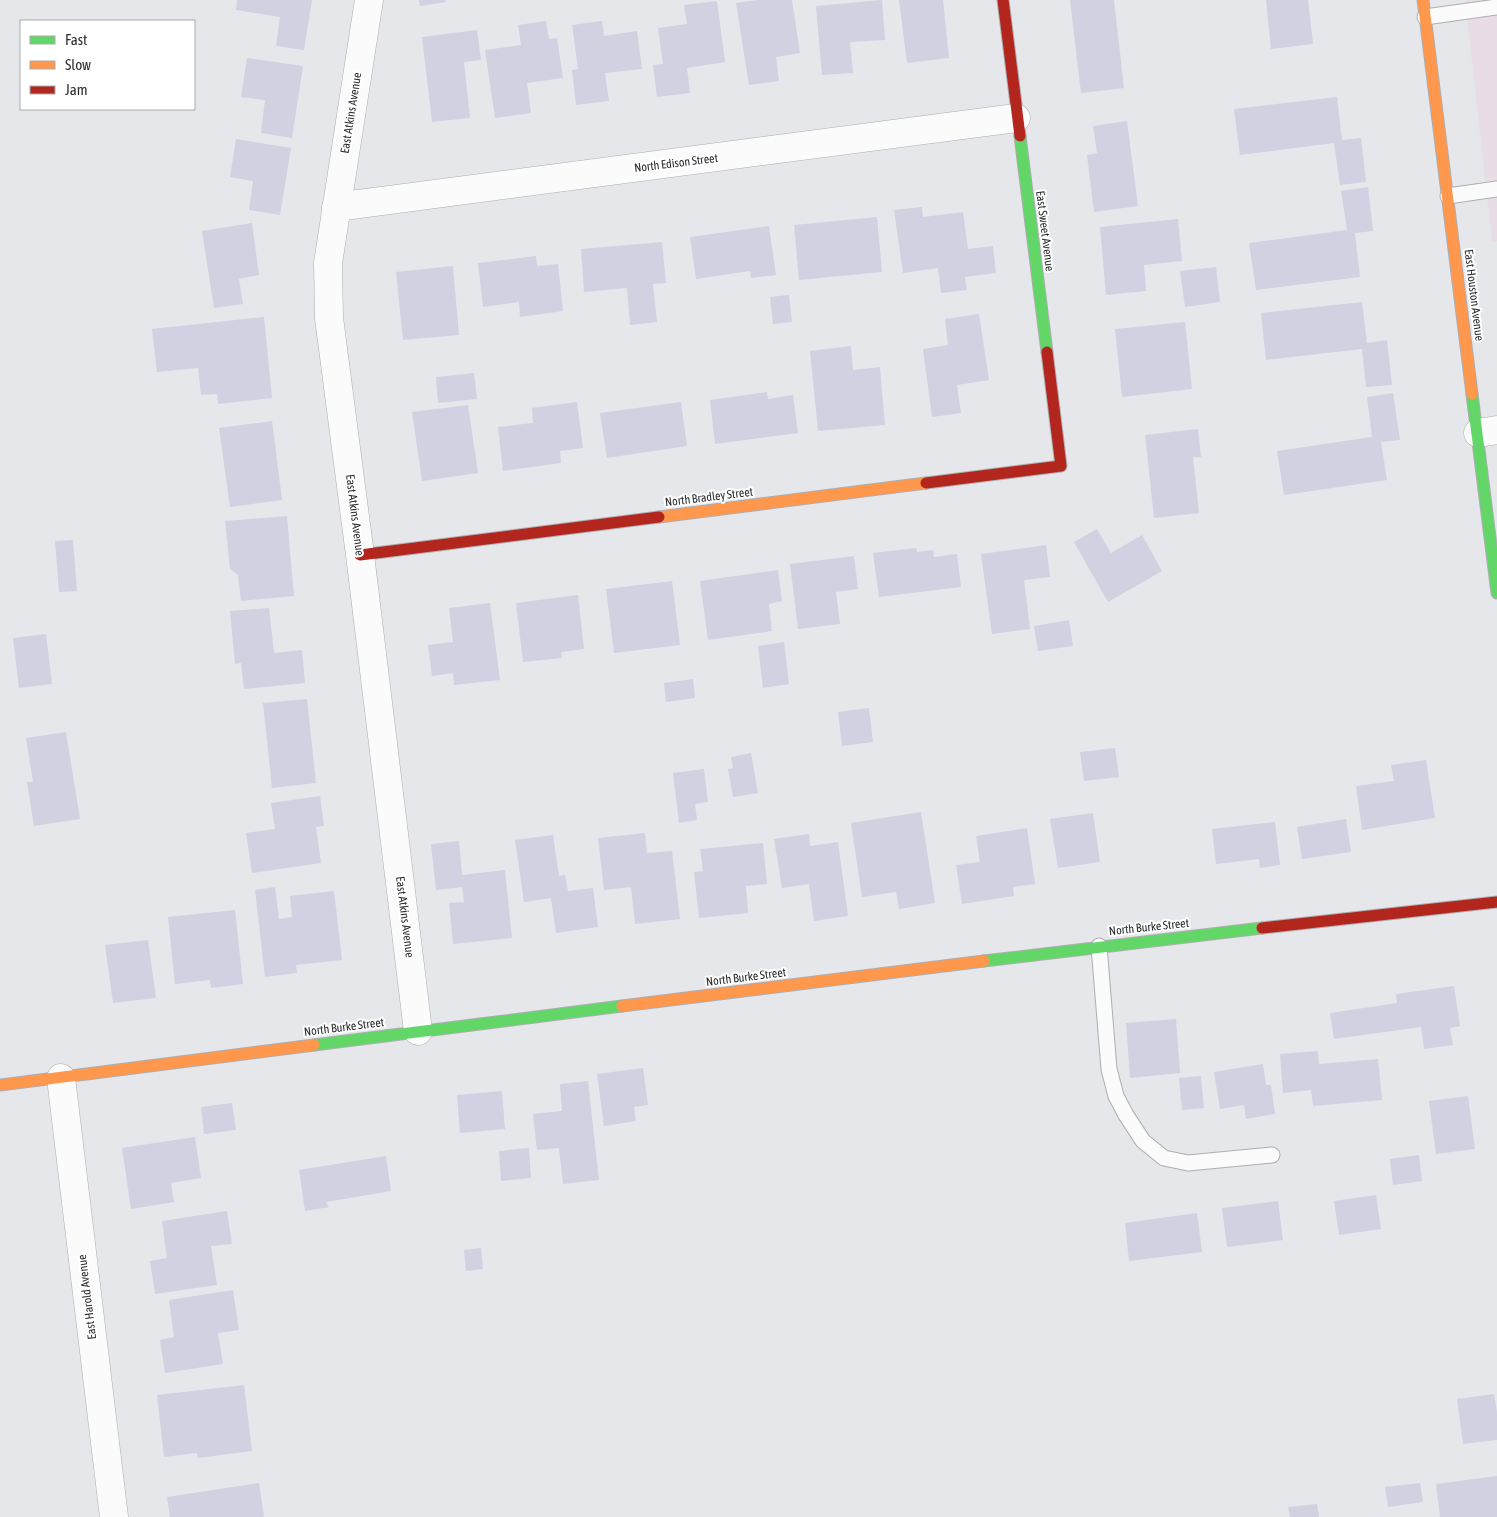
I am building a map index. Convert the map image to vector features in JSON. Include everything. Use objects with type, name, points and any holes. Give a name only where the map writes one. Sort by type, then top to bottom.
[{"type":"street","name":"East Atkins Avenue","points":[[369,0],[328,263],[329,318],[418,1031]]},
{"type":"street","name":"East Sweet Avenue","points":[[1002,0],[1061,466]]},
{"type":"street","name":"East Houston Avenue","points":[[1423,0],[1448,196],[1487,432],[1497,593]]},
{"type":"street","name":"North Edison Street","points":[[336,207],[1016,118]]},
{"type":"street","name":"North Bradley Street","points":[[360,555],[1061,466]]},
{"type":"street","name":"North Burke Street","points":[[0,1085],[1100,946],[1497,902]]},
{"type":"street","name":"East Harold Avenue","points":[[61,1078],[114,1517]]},
{"type":"lane","points":[[1426,17],[1497,7]]},
{"type":"lane","points":[[1448,196],[1497,189]]},
{"type":"lane","points":[[1100,946],[1109,1069],[1116,1096],[1143,1141],[1164,1158],[1188,1163],[1272,1155]]},
{"type":"shaded area","points":[[1465,0],[1497,0],[1497,241],[1492,242]]},
{"type":"building","points":[[237,0],[312,0],[304,50],[276,46],[280,17],[236,10]]},
{"type":"building","points":[[419,0],[445,0],[446,2],[420,6]]},
{"type":"building","points":[[758,0],[792,0],[800,53],[776,57],[779,81],[749,85],[736,3]]},
{"type":"building","points":[[882,0],[885,40],[850,42],[853,73],[822,75],[816,6]]},
{"type":"building","points":[[899,0],[943,0],[949,58],[907,63]]},
{"type":"building","points":[[1070,0],[1114,0],[1124,88],[1081,93]]},
{"type":"building","points":[[1266,0],[1308,0],[1313,44],[1271,49]]},
{"type":"building","points":[[717,1],[725,62],[687,68],[690,93],[657,97],[653,65],[663,64],[658,28],[687,24],[684,5]]},
{"type":"building","points":[[546,21],[549,39],[557,38],[563,78],[527,83],[531,113],[495,118],[485,50],[521,45],[518,25]]},
{"type":"building","points":[[602,21],[604,36],[637,31],[642,69],[605,73],[609,101],[576,105],[572,70],[578,69],[572,25]]},
{"type":"building","points":[[477,30],[481,60],[464,62],[470,118],[432,122],[422,37]]},
{"type":"building","points":[[247,58],[303,66],[292,138],[261,133],[265,100],[241,97]]},
{"type":"building","points":[[1337,97],[1342,140],[1361,138],[1366,182],[1340,185],[1334,143],[1240,155],[1234,109]]},
{"type":"building","points":[[1127,121],[1138,206],[1094,212],[1087,155],[1097,153],[1093,126]]},
{"type":"building","points":[[236,139],[291,148],[280,215],[249,210],[253,181],[230,177]]},
{"type":"building","points":[[1368,187],[1373,231],[1355,233],[1360,277],[1256,290],[1249,243],[1347,230],[1341,191]]},
{"type":"building","points":[[922,207],[923,217],[963,212],[968,249],[993,246],[996,273],[965,277],[967,290],[941,293],[938,268],[903,273],[894,210]]},
{"type":"building","points":[[877,217],[882,272],[799,280],[794,225]]},
{"type":"building","points":[[1178,219],[1182,261],[1144,265],[1146,291],[1106,295],[1100,227]]},
{"type":"building","points":[[252,223],[259,275],[239,279],[243,304],[214,308],[202,231]]},
{"type":"building","points":[[769,226],[776,275],[751,278],[750,271],[696,279],[690,237]]},
{"type":"building","points":[[662,242],[666,283],[653,284],[657,322],[630,325],[627,288],[584,292],[581,249]]},
{"type":"building","points":[[536,256],[537,266],[558,264],[563,311],[520,317],[519,302],[483,307],[478,263]]},
{"type":"building","points":[[453,266],[459,335],[403,340],[396,272]]},
{"type":"building","points":[[1216,267],[1220,302],[1185,307],[1180,271]]},
{"type":"building","points":[[789,295],[792,322],[773,324],[770,297]]},
{"type":"building","points":[[1362,302],[1367,343],[1387,340],[1392,385],[1366,387],[1362,349],[1266,360],[1261,313]]},
{"type":"building","points":[[979,314],[989,380],[957,385],[961,413],[932,417],[923,349],[948,345],[945,319]]},
{"type":"building","points":[[264,317],[272,398],[218,404],[217,394],[201,395],[198,368],[157,372],[152,329]]},
{"type":"building","points":[[1185,322],[1192,389],[1122,397],[1115,329]]},
{"type":"building","points":[[851,346],[853,370],[880,367],[885,425],[818,431],[810,351]]},
{"type":"building","points":[[474,373],[477,399],[438,403],[436,377]]},
{"type":"building","points":[[767,392],[768,399],[793,395],[798,433],[715,444],[710,400]]},
{"type":"building","points":[[1393,393],[1400,440],[1381,442],[1387,480],[1284,495],[1277,451],[1372,437],[1367,397]]},
{"type":"building","points":[[577,402],[583,448],[560,451],[561,463],[503,471],[498,427],[533,423],[532,408]]},
{"type":"building","points":[[681,402],[687,446],[607,458],[600,413]]},
{"type":"building","points":[[468,405],[478,473],[422,481],[412,412]]},
{"type":"building","points":[[272,421],[282,500],[230,507],[219,428]]},
{"type":"building","points":[[1198,429],[1201,457],[1193,457],[1199,513],[1154,518],[1145,435]]},
{"type":"building","points":[[287,516],[294,596],[241,601],[238,575],[230,569],[225,521]]},
{"type":"building","points":[[1097,529],[1111,553],[1142,535],[1162,571],[1108,602],[1074,542]]},
{"type":"building","points":[[73,540],[77,591],[59,592],[55,541]]},
{"type":"building","points":[[1046,545],[1050,577],[1024,580],[1030,629],[992,634],[981,554]]},
{"type":"building","points":[[916,548],[917,552],[933,550],[934,557],[957,554],[961,587],[879,597],[873,553]]},
{"type":"building","points":[[854,556],[858,589],[836,592],[840,624],[798,629],[790,564]]},
{"type":"building","points":[[778,570],[782,601],[769,604],[772,631],[708,640],[700,581]]},
{"type":"building","points":[[672,581],[680,645],[614,653],[606,589]]},
{"type":"building","points":[[578,595],[584,649],[561,652],[562,658],[523,662],[516,603]]},
{"type":"building","points":[[490,603],[500,680],[454,685],[453,673],[432,676],[428,645],[453,642],[449,608]]},
{"type":"building","points":[[269,608],[274,653],[302,650],[305,683],[244,689],[241,663],[235,664],[230,611]]},
{"type":"building","points":[[1069,620],[1073,646],[1038,651],[1034,626]]},
{"type":"building","points":[[46,634],[52,684],[19,688],[13,638]]},
{"type":"building","points":[[784,642],[789,684],[763,688],[758,646]]},
{"type":"building","points":[[693,679],[695,698],[666,702],[664,683]]},
{"type":"building","points":[[307,699],[316,783],[272,788],[263,703]]},
{"type":"building","points":[[869,708],[873,742],[842,746],[838,712]]},
{"type":"building","points":[[66,732],[80,819],[34,826],[27,782],[33,782],[26,738]]},
{"type":"building","points":[[1115,748],[1119,777],[1084,781],[1080,752]]},
{"type":"building","points":[[751,753],[758,793],[733,797],[728,769],[733,768],[731,757]]},
{"type":"building","points":[[1426,760],[1435,818],[1362,830],[1356,786],[1394,781],[1391,765]]},
{"type":"building","points":[[704,769],[708,802],[695,804],[697,820],[679,823],[673,773]]},
{"type":"building","points":[[320,796],[324,826],[316,827],[321,863],[252,873],[246,833],[275,829],[271,803]]},
{"type":"building","points":[[921,812],[935,903],[899,909],[896,892],[862,897],[851,823]]},
{"type":"building","points":[[1093,813],[1100,862],[1058,868],[1050,819]]},
{"type":"building","points":[[1346,819],[1351,852],[1302,859],[1297,827]]},
{"type":"building","points":[[1275,822],[1280,865],[1260,868],[1259,859],[1216,864],[1212,829]]},
{"type":"building","points":[[1027,828],[1035,884],[1013,887],[1014,896],[962,904],[956,865],[980,862],[976,836]]},
{"type":"building","points":[[645,833],[647,853],[672,851],[680,919],[635,924],[631,887],[604,890],[598,838]]},
{"type":"building","points":[[809,834],[810,846],[838,842],[848,916],[814,921],[809,884],[782,888],[774,839]]},
{"type":"building","points":[[553,835],[559,876],[565,875],[568,891],[593,888],[598,927],[556,933],[551,898],[524,902],[515,840]]},
{"type":"building","points":[[459,841],[462,875],[505,870],[512,938],[453,944],[449,903],[464,902],[462,887],[436,890],[431,844]]},
{"type":"building","points":[[763,843],[767,884],[746,886],[748,913],[699,918],[694,872],[703,871],[700,849]]},
{"type":"building","points":[[275,887],[279,919],[292,917],[290,896],[334,891],[342,960],[296,965],[297,973],[265,977],[255,890]]},
{"type":"building","points":[[235,910],[243,984],[211,988],[210,980],[175,984],[168,917]]},
{"type":"building","points":[[148,940],[156,998],[113,1003],[105,945]]},
{"type":"building","points":[[1454,986],[1460,1026],[1450,1028],[1453,1045],[1424,1049],[1421,1027],[1334,1039],[1330,1013],[1397,1003],[1396,994]]},
{"type":"building","points":[[1176,1019],[1180,1073],[1130,1078],[1126,1023]]},
{"type":"building","points":[[1318,1051],[1319,1064],[1378,1059],[1382,1100],[1313,1106],[1311,1090],[1283,1093],[1280,1054]]},
{"type":"building","points":[[1263,1064],[1266,1085],[1271,1085],[1275,1114],[1246,1119],[1244,1105],[1220,1109],[1214,1072]]},
{"type":"building","points":[[643,1068],[648,1105],[634,1107],[636,1121],[604,1126],[597,1074]]},
{"type":"building","points":[[1201,1076],[1204,1108],[1182,1110],[1179,1078]]},
{"type":"building","points":[[588,1081],[599,1180],[563,1184],[559,1148],[537,1150],[533,1114],[562,1111],[560,1084]]},
{"type":"building","points":[[502,1091],[505,1129],[460,1133],[457,1095]]},
{"type":"building","points":[[1468,1096],[1475,1149],[1436,1154],[1429,1101]]},
{"type":"building","points":[[232,1103],[236,1130],[204,1134],[201,1107]]},
{"type":"building","points":[[195,1137],[201,1178],[171,1183],[174,1202],[131,1209],[122,1148]]},
{"type":"building","points":[[529,1148],[531,1178],[501,1181],[499,1151]]},
{"type":"building","points":[[1419,1155],[1422,1181],[1393,1185],[1390,1159]]},
{"type":"building","points":[[386,1156],[391,1191],[326,1202],[329,1207],[305,1211],[299,1170]]},
{"type":"building","points":[[1376,1195],[1381,1229],[1339,1235],[1334,1201]]},
{"type":"building","points":[[1278,1201],[1283,1240],[1227,1247],[1222,1208]]},
{"type":"building","points":[[227,1211],[232,1244],[211,1246],[217,1285],[155,1294],[150,1261],[167,1258],[162,1221]]},
{"type":"building","points":[[1197,1213],[1202,1252],[1129,1261],[1125,1223]]},
{"type":"building","points":[[481,1248],[483,1269],[466,1271],[464,1250]]},
{"type":"building","points":[[233,1290],[239,1330],[218,1333],[223,1364],[165,1373],[160,1340],[174,1337],[169,1300]]},
{"type":"building","points":[[244,1385],[252,1451],[198,1458],[197,1453],[164,1457],[157,1395]]},
{"type":"building","points":[[1494,1394],[1497,1412],[1497,1440],[1463,1444],[1457,1399]]},
{"type":"building","points":[[1497,1476],[1497,1517],[1440,1517],[1436,1484]]},
{"type":"building","points":[[259,1483],[264,1517],[170,1517],[167,1497]]},
{"type":"building","points":[[1420,1483],[1423,1502],[1388,1507],[1385,1487]]},
{"type":"building","points":[[1317,1504],[1319,1517],[1290,1517],[1288,1507]]},
{"type":"traffic: fast","points":[[1020,136],[1047,352]]},
{"type":"traffic: fast","points":[[1472,394],[1497,593]]},
{"type":"traffic: fast","points":[[984,961],[1262,928]]},
{"type":"traffic: fast","points":[[314,1045],[622,1006]]},
{"type":"traffic: slow","points":[[1423,0],[1472,394]]},
{"type":"traffic: slow","points":[[659,517],[926,483]]},
{"type":"traffic: slow","points":[[622,1006],[984,961]]},
{"type":"traffic: slow","points":[[0,1085],[314,1045]]},
{"type":"traffic: jam","points":[[1003,0],[1020,136]]},
{"type":"traffic: jam","points":[[926,483],[1061,466],[1047,352]]},
{"type":"traffic: jam","points":[[360,555],[659,517]]},
{"type":"traffic: jam","points":[[1262,928],[1497,902]]}]
